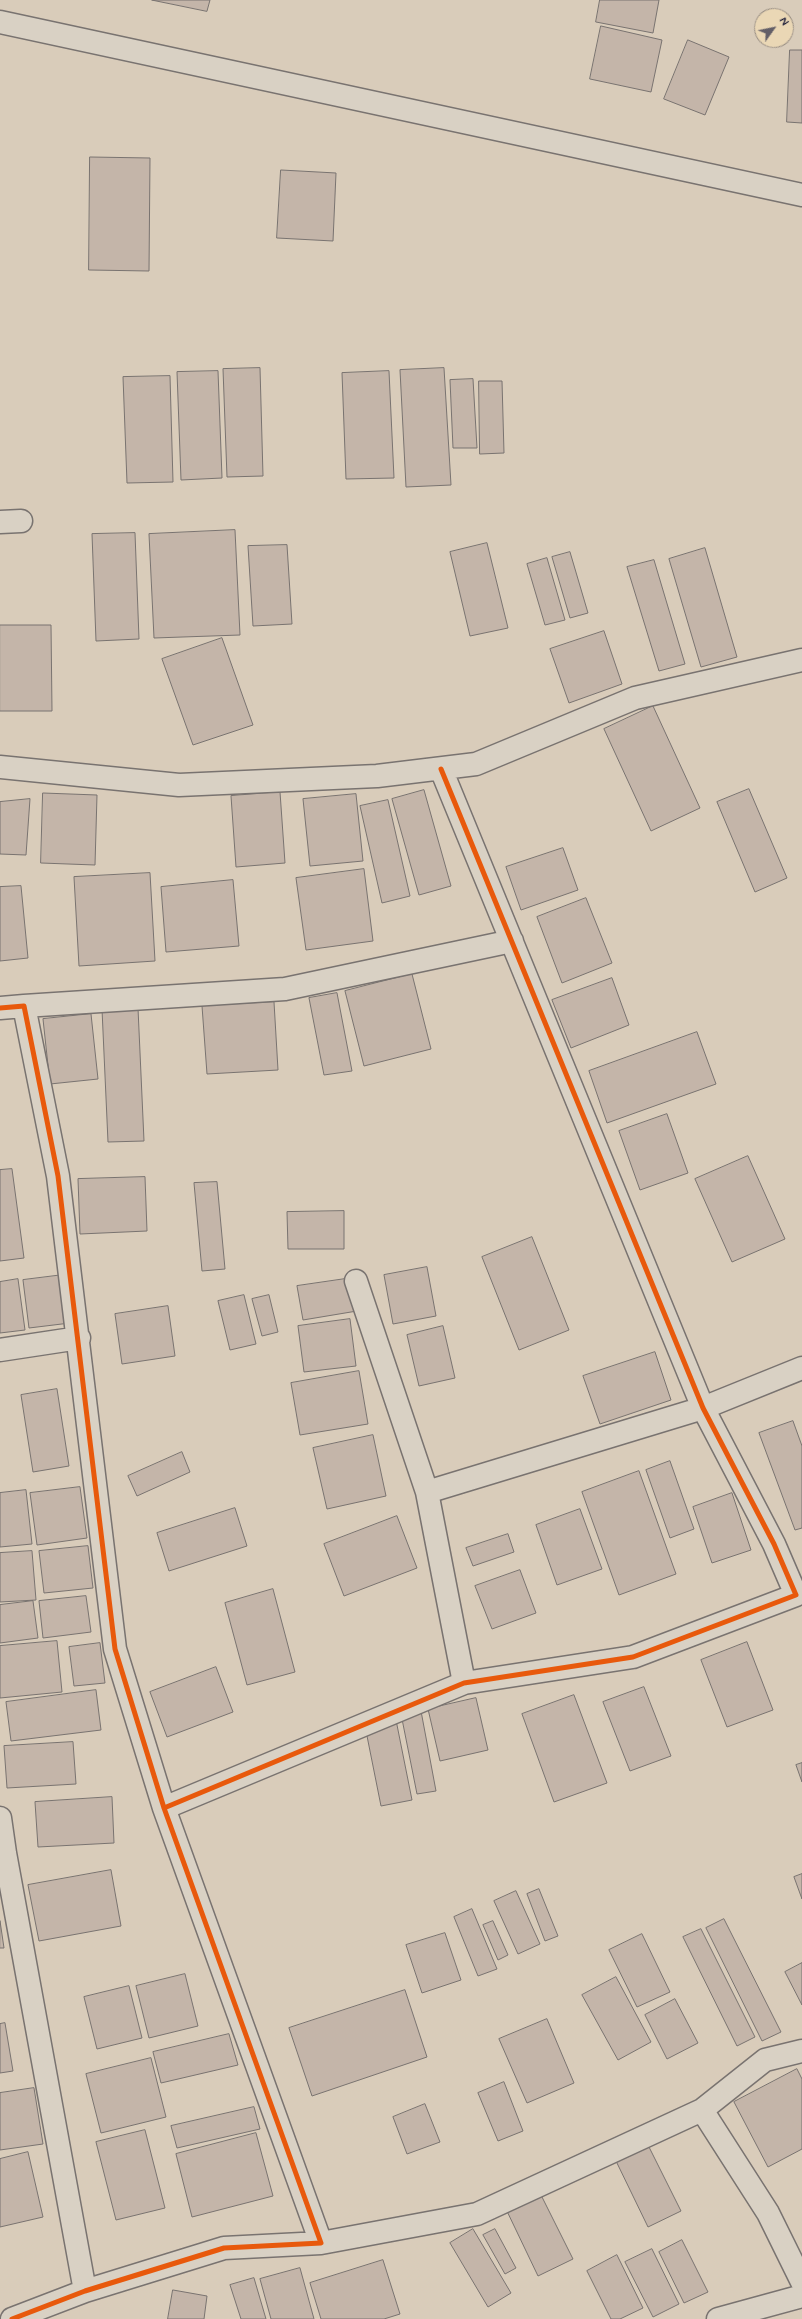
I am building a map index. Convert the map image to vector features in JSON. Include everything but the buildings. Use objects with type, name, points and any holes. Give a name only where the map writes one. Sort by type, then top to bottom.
[{"type":"street","points":[[0,22],[802,195]]},
{"type":"street","points":[[0,522],[22,521]]},
{"type":"street","points":[[0,767],[178,785],[377,776],[441,769],[476,764],[635,698],[802,660]]},
{"type":"street","points":[[164,1808],[464,1683],[633,1657],[796,1595],[774,1544],[703,1408],[441,769]]},
{"type":"street","points":[[0,1008],[285,989],[512,941]]},
{"type":"street","points":[[24,1006],[58,1176],[79,1338],[115,1649],[164,1808],[321,2243]]},
{"type":"street","points":[[356,1281],[427,1492],[464,1683]]},
{"type":"street","points":[[0,1350],[79,1338]]},
{"type":"street","points":[[427,1492],[703,1408],[802,1368]]},
{"type":"street","points":[[0,1818],[4,1853],[85,2292]]},
{"type":"street","points":[[12,2319],[85,2292],[224,2248],[321,2243],[477,2214],[702,2110],[765,2060],[802,2052]]},
{"type":"street","points":[[702,2110],[768,2213],[802,2282]]},
{"type":"street","points":[[718,2319],[802,2296]]},
{"type":"cycle path","points":[[164,1808],[464,1683],[633,1657],[796,1595],[774,1544],[703,1408],[441,769]]},
{"type":"cycle path","points":[[0,1008],[24,1006],[58,1176],[115,1649],[164,1808],[321,2243],[224,2248],[85,2291],[12,2319]]}]
